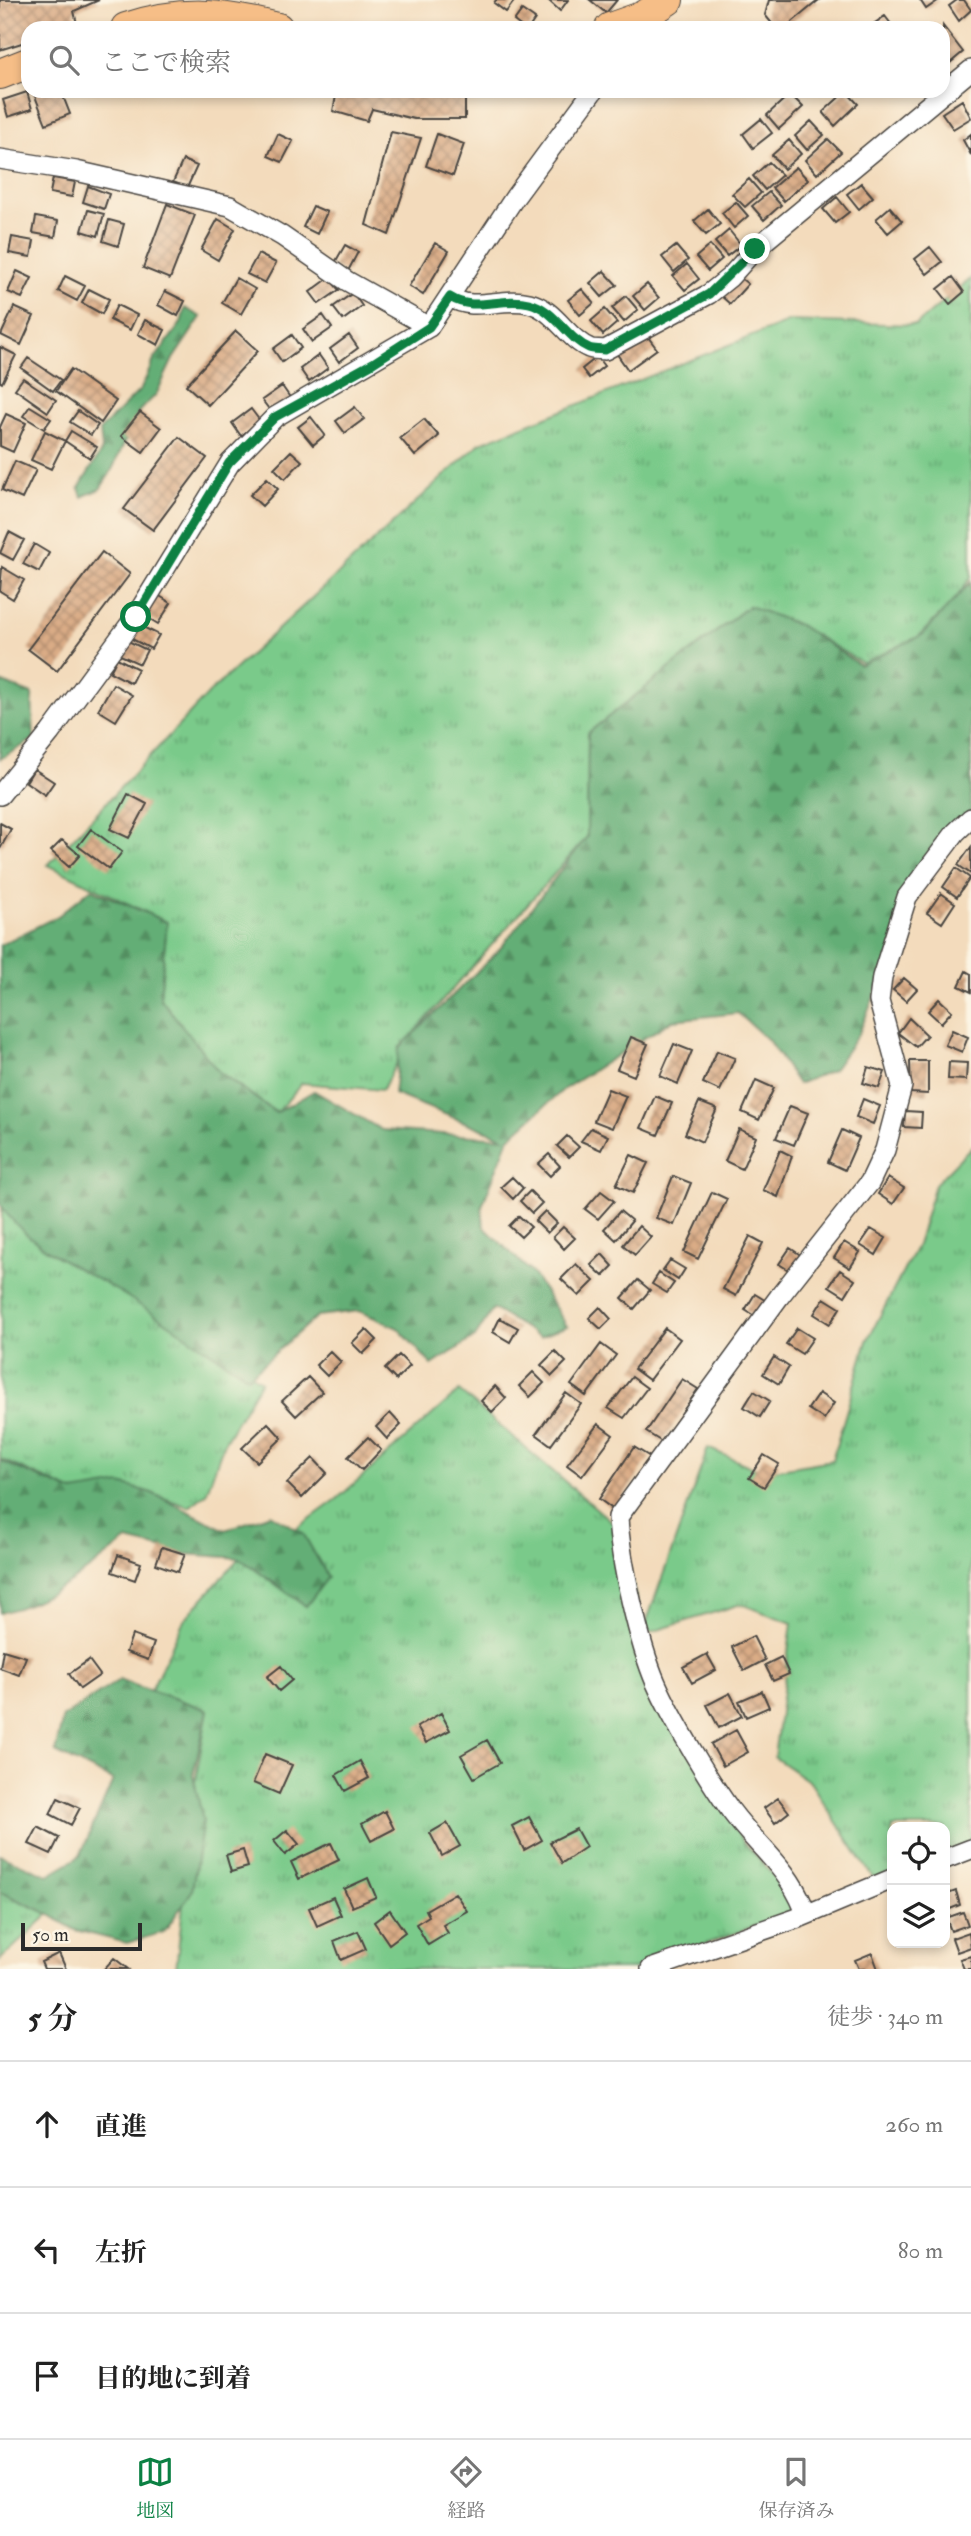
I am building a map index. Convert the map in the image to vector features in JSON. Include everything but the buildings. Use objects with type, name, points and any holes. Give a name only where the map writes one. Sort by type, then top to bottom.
[{"type":"highway","points":[[149,21],[195,13],[247,21]]},
{"type":"highway","points":[[632,21],[651,15]]},
{"type":"highway","points":[[0,74],[21,66]]},
{"type":"street","points":[[950,87],[971,70]]},
{"type":"street","points":[[0,795],[136,617],[229,463],[275,417],[373,363],[429,327],[515,197],[588,98]]},
{"type":"street","points":[[450,297],[463,305],[515,300],[531,303],[550,314],[588,348],[605,350],[709,294],[755,249],[937,98]]},
{"type":"street","points":[[0,159],[76,171],[230,206],[282,236],[346,281],[429,327]]},
{"type":"street","points":[[801,1917],[804,1908],[794,1882],[731,1810],[656,1682],[631,1593],[620,1542],[618,1517],[779,1297],[870,1182],[885,1150],[902,1086],[879,1001],[882,977],[907,897],[956,832],[971,818]]},
{"type":"street","points":[[950,1857],[971,1849]]},
{"type":"street","points":[[651,1969],[801,1917],[887,1881]]},
{"type":"green space","points":[[971,278],[971,577],[954,601],[881,674],[813,634],[749,606],[588,733],[587,837],[412,1035],[382,1090],[302,1083],[277,1113],[218,1071],[160,998],[167,922],[48,865],[210,692],[480,443],[790,321],[916,325]]},
{"type":"green space","points":[[185,308],[201,317],[173,359],[156,395],[139,411],[111,472],[100,489],[82,497],[79,488],[102,450],[100,430],[141,389],[154,360],[181,323]]},
{"type":"green space","points":[[971,582],[971,818],[926,871],[859,1033],[833,1070],[798,1084],[768,1040],[738,1013],[673,1020],[564,1089],[509,1138],[482,1206],[484,1227],[533,1274],[567,1326],[540,1337],[493,1309],[475,1337],[432,1365],[398,1328],[359,1311],[317,1316],[248,1377],[126,1296],[41,1246],[12,1220],[0,1204],[0,945],[58,916],[91,889],[167,922],[160,998],[218,1071],[276,1113],[314,1091],[382,1130],[505,1138],[394,1094],[399,1048],[498,951],[587,837],[588,733],[749,606],[799,625],[860,665],[922,635]]},
{"type":"green space","points":[[0,682],[32,694],[34,739],[0,759]]},
{"type":"green space","points":[[971,1147],[971,1846],[950,1855],[950,1822],[887,1822],[887,1875],[874,1879],[810,1782],[774,1757],[792,1623],[741,1604],[645,1634],[655,1682],[744,1843],[804,1908],[637,1969],[176,1969],[183,1904],[201,1833],[195,1782],[208,1710],[151,1690],[184,1620],[239,1558],[306,1606],[327,1577],[296,1529],[337,1499],[459,1391],[618,1527],[644,1629],[708,1448],[763,1472],[832,1460],[867,1341],[917,1245],[935,1184]]},
{"type":"green space","points":[[2,1207],[45,1243],[261,1381],[224,1443],[206,1494],[189,1507],[142,1490],[74,1492],[0,1459]]},
{"type":"green space","points":[[0,1461],[73,1492],[121,1484],[152,1493],[225,1530],[271,1514],[303,1533],[328,1577],[306,1606],[239,1558],[185,1554],[127,1540],[83,1574],[51,1593],[0,1613]]},
{"type":"green space","points":[[119,1680],[208,1710],[193,1775],[203,1821],[192,1891],[164,1932],[127,1943],[75,1930],[49,1914],[0,1892],[0,1855],[48,1875],[80,1856],[113,1780],[55,1752],[63,1717]]},
{"type":"green space","points":[[0,1892],[49,1914],[0,1960]]},
{"type":"route","points":[[136,617],[229,463],[275,417],[373,363],[429,327],[450,297],[463,305],[515,300],[531,303],[550,314],[588,348],[605,350],[709,294],[730,277],[755,249]]}]
